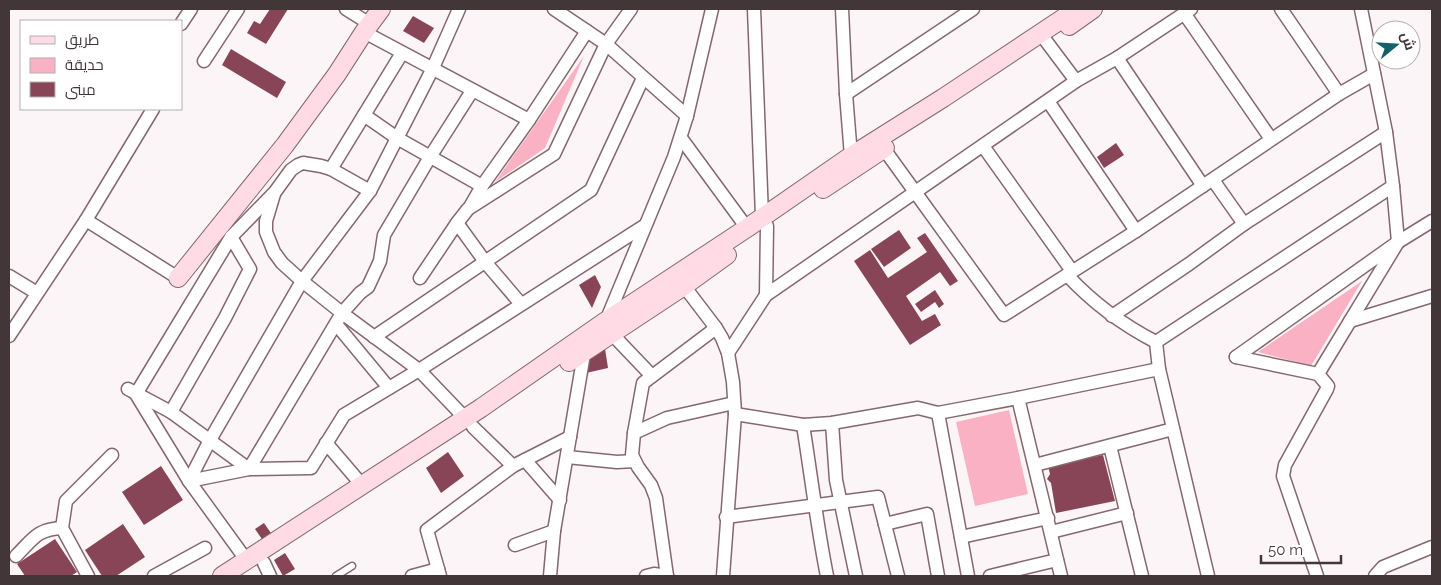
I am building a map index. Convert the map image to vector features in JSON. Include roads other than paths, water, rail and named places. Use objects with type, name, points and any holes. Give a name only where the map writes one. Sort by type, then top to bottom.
[{"type":"main road","points":[[178,278],[285,145],[337,74],[381,9]]},
{"type":"main road","points":[[608,327],[684,286],[765,221],[851,156],[943,98],[1077,9]]},
{"type":"main road","points":[[222,576],[256,569],[608,327],[746,228],[765,221],[884,149],[948,108],[1093,9]]},
{"type":"main road","points":[[256,569],[362,485],[469,422]]},
{"type":"street","points":[[182,22],[191,9]]},
{"type":"street","points":[[204,61],[238,9]]},
{"type":"street","points":[[346,9],[367,28],[402,53],[529,120]]},
{"type":"street","points":[[189,481],[210,440],[302,281],[370,191],[432,70],[459,9]]},
{"type":"street","points":[[557,9],[606,44],[687,116]]},
{"type":"street","points":[[468,209],[554,154],[606,44],[631,9]]},
{"type":"street","points":[[652,376],[608,327],[644,226],[681,138],[712,9]]},
{"type":"street","points":[[754,9],[765,221],[766,295]]},
{"type":"street","points":[[842,9],[851,156]]},
{"type":"street","points":[[846,94],[973,9]]},
{"type":"street","points":[[1281,9],[1339,94]]},
{"type":"street","points":[[1318,374],[1398,242],[1386,132],[1361,9]]},
{"type":"street","points":[[728,353],[766,295],[1076,82],[1188,11],[1271,139]]},
{"type":"street","points":[[420,278],[529,120],[587,31]]},
{"type":"street","points":[[1046,41],[1076,82]]},
{"type":"street","points":[[331,169],[402,53]]},
{"type":"street","points":[[1116,58],[1208,183],[1244,224]]},
{"type":"street","points":[[884,149],[1004,315],[1136,231],[1339,94],[1374,74]]},
{"type":"street","points":[[374,337],[486,263],[591,190],[643,78]]},
{"type":"street","points":[[249,469],[339,318],[368,286],[380,261],[384,235],[472,91]]},
{"type":"street","points":[[1048,101],[1136,231]]},
{"type":"street","points":[[9,336],[86,220],[152,110]]},
{"type":"street","points":[[364,115],[397,138],[482,186]]},
{"type":"street","points":[[1112,316],[1190,264],[1244,224],[1386,132]]},
{"type":"street","points":[[681,138],[746,228]]},
{"type":"street","points":[[983,146],[1069,273],[1091,299],[1112,316],[1156,342]]},
{"type":"street","points":[[132,392],[231,237],[275,192],[291,170],[303,163],[331,169],[370,191]]},
{"type":"street","points":[[1156,342],[1393,186]]},
{"type":"street","points":[[275,192],[266,222],[268,241],[274,252],[282,263],[339,318],[389,388]]},
{"type":"street","points":[[86,220],[178,278]]},
{"type":"street","points":[[1317,576],[1283,476],[1287,460],[1328,386],[1318,374],[1236,357],[1398,242],[1432,221]]},
{"type":"street","points":[[457,223],[486,263],[522,304]]},
{"type":"street","points":[[189,481],[249,469],[311,468],[344,415],[420,370],[644,226]]},
{"type":"street","points":[[171,412],[225,318],[250,269],[231,237]]},
{"type":"street","points":[[9,276],[37,293]]},
{"type":"street","points":[[684,286],[716,328],[728,353],[733,382],[734,409],[723,576]]},
{"type":"street","points":[[1350,321],[1432,296]]},
{"type":"street","points":[[339,318],[374,337],[420,370],[513,466]]},
{"type":"street","points":[[646,576],[654,574],[667,576],[656,498],[651,484],[634,460],[632,449],[642,383],[716,328]]},
{"type":"street","points":[[1156,342],[1159,369],[1208,576]]},
{"type":"street","points":[[550,576],[554,531],[585,343]]},
{"type":"street","points":[[634,434],[667,418],[734,409],[803,425],[918,408],[938,413],[1159,369]]},
{"type":"street","points":[[132,392],[171,412],[249,469]]},
{"type":"street","points":[[132,392],[189,481],[256,569]]},
{"type":"street","points":[[1018,398],[1061,576]]},
{"type":"street","points":[[938,413],[968,576]]},
{"type":"street","points":[[832,422],[836,480],[856,576]]},
{"type":"street","points":[[803,425],[816,505],[818,531],[827,576]]},
{"type":"street","points":[[1035,465],[1173,429]]},
{"type":"street","points":[[412,576],[439,573],[427,530],[513,466],[570,437]]},
{"type":"street","points":[[326,443],[362,485]]},
{"type":"street","points":[[1110,446],[1142,576]]},
{"type":"street","points":[[88,576],[62,528],[66,500],[112,454]]},
{"type":"street","points":[[567,457],[617,462],[634,460]]},
{"type":"street","points":[[525,460],[560,500]]},
{"type":"street","points":[[726,517],[878,497],[898,576]]},
{"type":"street","points":[[1051,532],[1127,513]]},
{"type":"street","points":[[885,524],[927,514],[938,576]]},
{"type":"street","points":[[961,537],[1048,518]]},
{"type":"street","points":[[16,556],[39,532],[52,528],[62,528]]},
{"type":"street","points":[[515,545],[554,531]]},
{"type":"street","points":[[1375,576],[1383,567],[1432,547]]},
{"type":"street","points":[[154,576],[205,548]]},
{"type":"street","points":[[990,576],[1057,560]]},
{"type":"lane","points":[[336,576],[352,566]]}]
